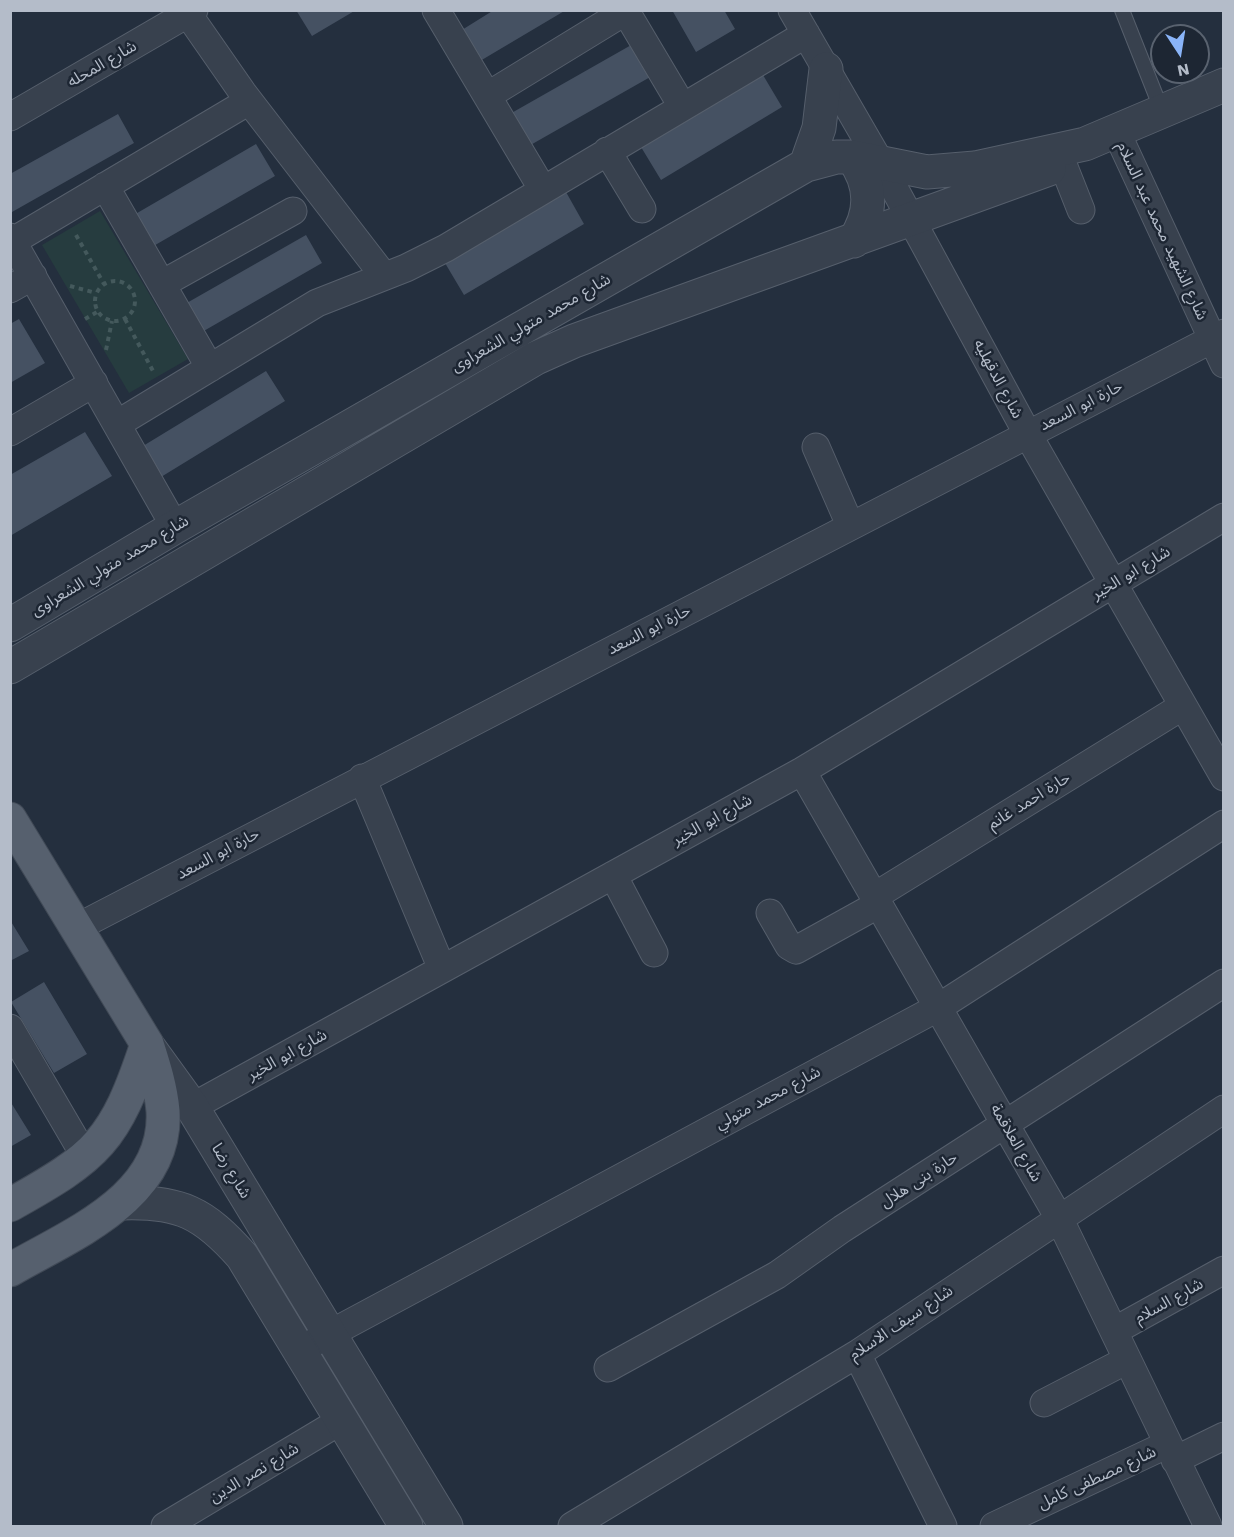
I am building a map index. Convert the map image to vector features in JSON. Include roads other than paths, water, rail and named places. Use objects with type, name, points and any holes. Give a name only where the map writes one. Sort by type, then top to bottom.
[{"type":"main road","name":"شارع رضا","points":[[10,819],[147,1044]]},
{"type":"main road","points":[[10,1205],[68,1173],[94,1150],[122,1113],[147,1044]]},
{"type":"main road","points":[[10,1270],[122,1203],[146,1175],[159,1145],[163,1113],[158,1080],[147,1044]]},
{"type":"main road","points":[[94,1150],[117,1143],[130,1150],[146,1175]]},
{"type":"street","points":[[436,10],[543,190]]},
{"type":"street","name":"شارع الدقهليه","points":[[792,10],[826,69],[866,160],[912,219],[1027,433],[1224,777]]},
{"type":"street","points":[[487,96],[625,11],[682,106]]},
{"type":"street","points":[[191,12],[249,101],[384,276]]},
{"type":"street","name":"شارع المحله","points":[[10,117],[191,12]]},
{"type":"street","points":[[117,424],[317,303],[427,259],[806,34]]},
{"type":"street","points":[[806,165],[819,128],[826,69]]},
{"type":"street","name":"شارع محمد متولي الشعراوى","points":[[10,667],[518,367],[574,341],[1043,171],[1116,131],[1224,85]]},
{"type":"street","points":[[175,527],[94,383],[22,283],[12,239],[249,101]]},
{"type":"street","name":"شارع الشهيد محمد عبد السلام","points":[[1116,131],[1218,336],[1224,364]]},
{"type":"street","points":[[607,151],[642,209]]},
{"type":"street","points":[[1073,153],[1080,210]]},
{"type":"street","name":"شارع محمد متولي الشعراوى","points":[[10,625],[175,527],[806,165],[836,157],[866,160],[912,170],[943,172],[1073,153]]},
{"type":"street","points":[[854,241],[866,218],[868,192],[860,167],[866,160]]},
{"type":"street","points":[[105,186],[210,368]]},
{"type":"street","points":[[162,284],[293,211]]},
{"type":"street","points":[[630,266],[626,280],[630,293],[655,312]]},
{"type":"street","name":"حارة ابو السعد","points":[[76,928],[1218,336]]},
{"type":"street","points":[[10,432],[94,383]]},
{"type":"street","points":[[816,447],[850,525]]},
{"type":"street","name":"شارع ابو الخير","points":[[192,1107],[802,771],[1224,517]]},
{"type":"street","name":"حارة احمد غانم","points":[[770,914],[789,946],[796,950],[1183,706]]},
{"type":"street","name":"شارع العلاقمة","points":[[802,771],[1059,1218],[1208,1527]]},
{"type":"street","points":[[362,778],[442,969]]},
{"type":"street","name":"شارع محمد متولي","points":[[299,1350],[939,1007],[1224,824]]},
{"type":"street","points":[[613,875],[654,953]]},
{"type":"street","name":"حارة بنى هلال","points":[[608,1368],[784,1270],[842,1229],[1224,982]]},
{"type":"street","points":[[10,1028],[94,1150]]},
{"type":"street","name":"شارع رضا","points":[[147,1044],[192,1107],[446,1527]]},
{"type":"street","name":"شارع سيف الاسلام","points":[[572,1527],[857,1354],[1224,1109]]},
{"type":"street","points":[[122,1203],[153,1202],[188,1210],[218,1229],[242,1256],[406,1527]]},
{"type":"street","name":"شارع السلام","points":[[1114,1331],[1224,1270]]},
{"type":"street","points":[[857,1354],[943,1527]]},
{"type":"street","points":[[1044,1403],[1127,1360]]},
{"type":"street","name":"شارع نصر الدين","points":[[165,1527],[342,1420]]},
{"type":"street","name":"شارع مصطفى كامل","points":[[994,1527],[1172,1452],[1224,1436]]},
{"type":"lane","points":[[1122,10],[1162,111]]}]
